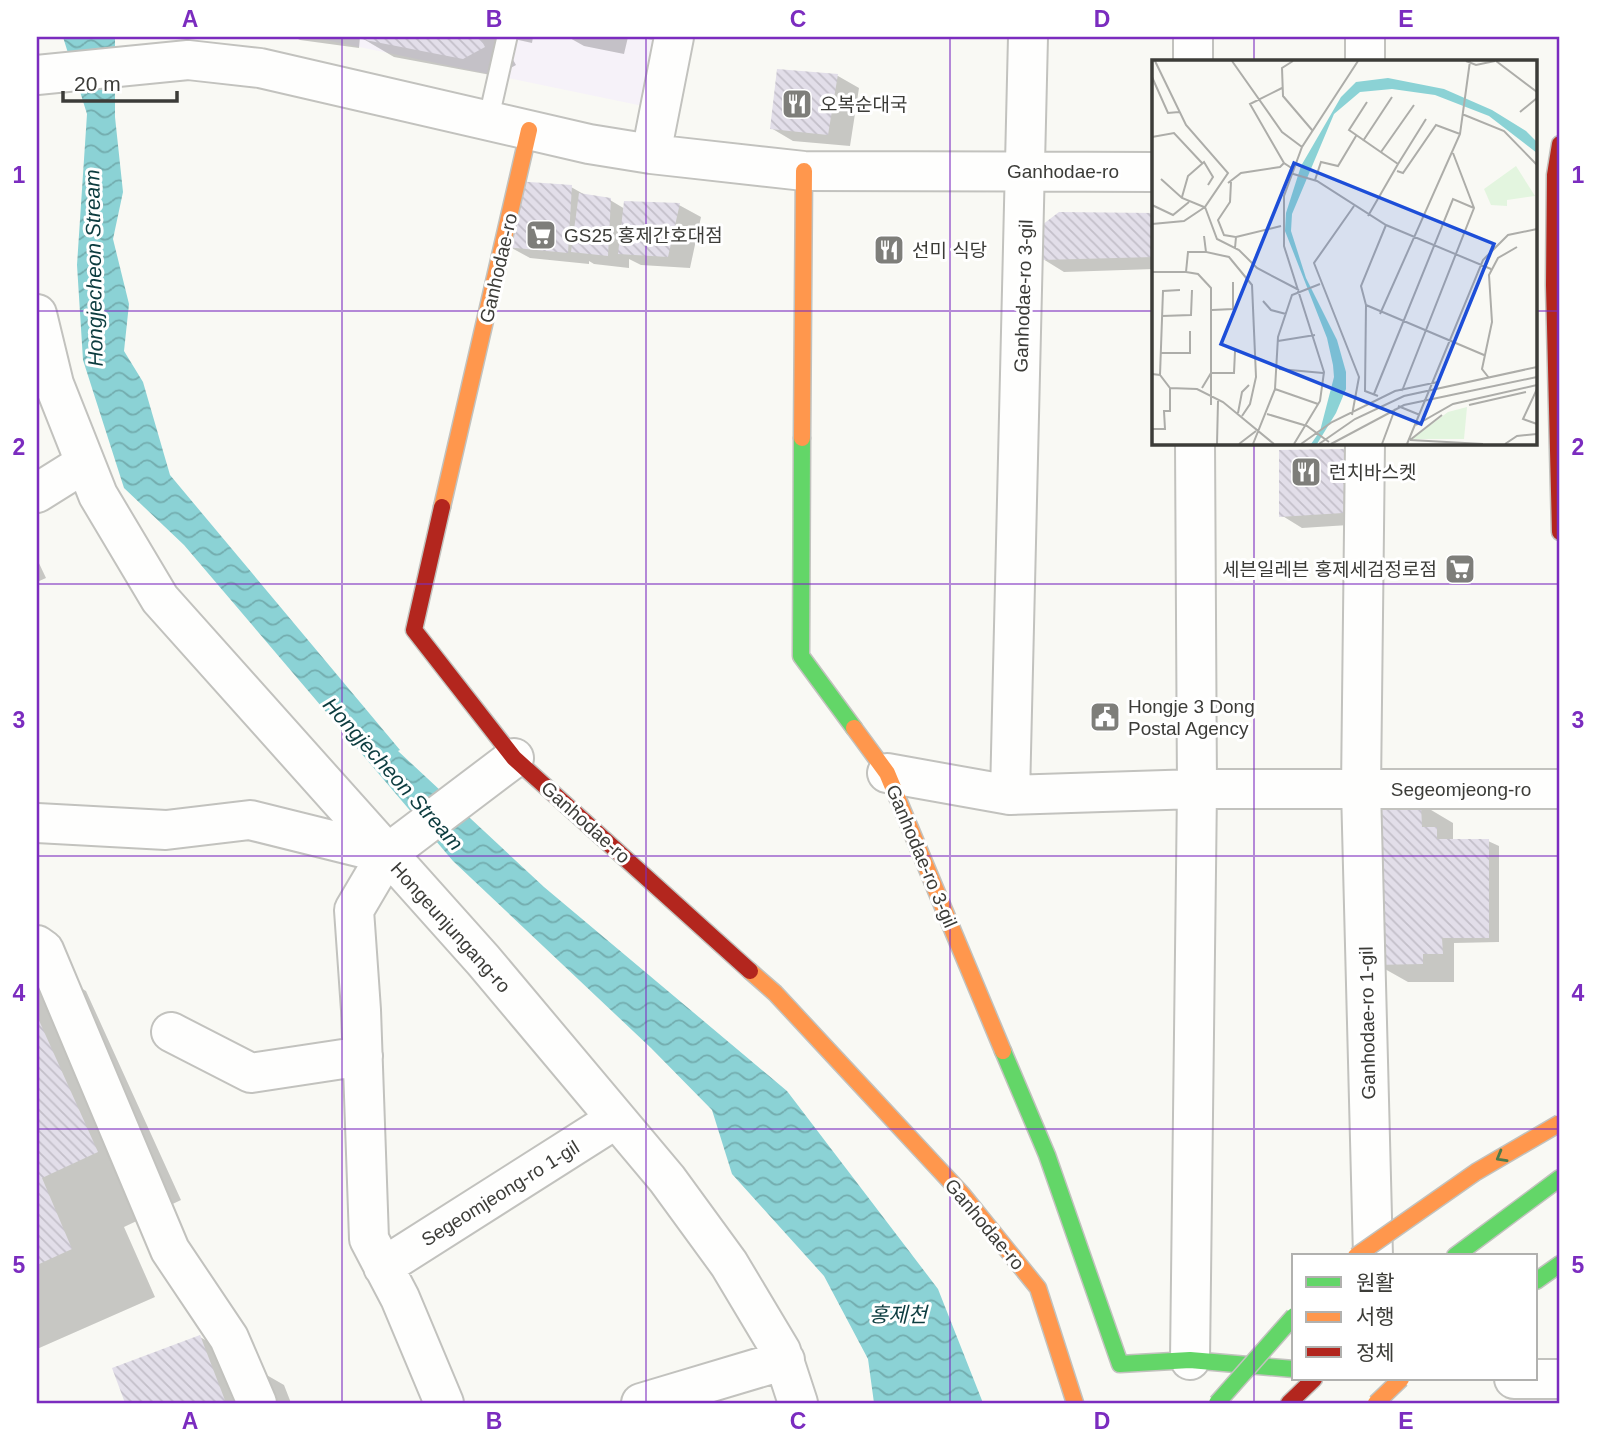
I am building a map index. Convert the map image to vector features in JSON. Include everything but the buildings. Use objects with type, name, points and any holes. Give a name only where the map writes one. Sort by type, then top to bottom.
[{"type":"main road","name":"Ganhodae-ro","points":[[529,131],[414,630],[514,758],[775,993],[962,1194],[1038,1288],[1075,1403]]},
{"type":"main road","points":[[1553,168],[1560,532]]},
{"type":"main road","points":[[804,171],[801,656],[887,773]]},
{"type":"main road","name":"Ganhodae-ro 3-gil","points":[[887,773],[1047,1155],[1120,1364],[1190,1360]]},
{"type":"main road","points":[[1359,1254],[1476,1171],[1560,1123]]},
{"type":"main road","points":[[1458,1254],[1560,1178]]},
{"type":"main road","points":[[1538,1280],[1560,1264]]},
{"type":"main road","points":[[1217,1403],[1292,1318]]},
{"type":"main road","points":[[1190,1360],[1292,1369]]},
{"type":"main road","points":[[1289,1403],[1313,1380]]},
{"type":"main road","points":[[1376,1403],[1400,1380]]},
{"type":"street","points":[[651,154],[674,37]]},
{"type":"street","name":"Ganhodae-ro 3-gil","points":[[887,773],[1010,795],[1027,171],[1028,37]]},
{"type":"street","points":[[1192,37],[1193,60]]},
{"type":"street","points":[[1365,37],[1365,60]]},
{"type":"street","name":"Ganhodae-ro","points":[[37,75],[185,53],[529,131],[651,154],[804,171],[1152,172]]},
{"type":"street","name":"Hongeunjungang-ro","points":[[37,314],[54,384],[98,495],[160,599],[483,961],[667,1179],[729,1264],[781,1351],[798,1403]]},
{"type":"street","points":[[1190,1360],[1197,789],[1195,444]]},
{"type":"street","name":"Ganhodae-ro 1-gil","points":[[1365,444],[1361,789],[1373,1254]]},
{"type":"street","points":[[37,494],[85,463]]},
{"type":"street","points":[[444,1403],[400,1298],[369,1239],[363,1056],[354,910],[387,854],[514,758]]},
{"type":"street","points":[[1010,795],[1197,789],[1361,789]]},
{"type":"street","name":"Segeomjeong-ro","points":[[1361,789],[1560,789]]},
{"type":"street","points":[[37,822],[166,830],[250,820],[387,854]]},
{"type":"street","points":[[37,945],[44,950],[170,1250],[229,1338],[257,1403]]},
{"type":"street","points":[[170,1032],[251,1073],[363,1056]]},
{"type":"street","name":"Segeomjeong-ro 1-gil","points":[[383,1267],[616,1119]]},
{"type":"street","points":[[641,1403],[785,1360]]},
{"type":"street","points":[[1376,1380],[1376,1403]]},
{"type":"street","points":[[1538,1380],[1560,1380]]},
{"type":"lane","points":[[488,121],[507,37]]},
{"type":"shaded area","points":[[311,37],[657,37],[643,106]]},
{"type":"water","name":"홍제천","points":[[63,37],[115,37],[115,117],[123,192],[113,239],[129,304],[124,351],[143,382],[170,475],[400,750],[398,751],[544,887],[787,1091],[938,1289],[983,1403],[874,1403],[868,1359],[824,1276],[732,1174],[712,1110],[651,1048],[453,861],[184,545],[124,488],[83,360],[77,265],[87,114]]},
{"type":"traffic: fast","points":[[802,438],[801,656],[854,728]]},
{"type":"traffic: fast","points":[[1003,1051],[1047,1155],[1120,1364],[1190,1360],[1292,1369]]},
{"type":"traffic: fast","points":[[1458,1254],[1560,1178]]},
{"type":"traffic: fast","points":[[1538,1280],[1560,1264]]},
{"type":"traffic: fast","points":[[1217,1403],[1292,1318]]},
{"type":"traffic: slow","points":[[442,507],[529,130]]},
{"type":"traffic: slow","points":[[802,438],[804,171]]},
{"type":"traffic: slow","points":[[854,728],[887,773],[1003,1051]]},
{"type":"traffic: slow","points":[[750,971],[775,993],[962,1194],[1038,1288],[1075,1403]]},
{"type":"traffic: slow","points":[[1359,1254],[1476,1172],[1560,1123]]},
{"type":"traffic: slow","points":[[1376,1403],[1400,1380]]},
{"type":"traffic: jam","points":[[1560,144],[1555,175],[1554,285],[1560,532]]},
{"type":"traffic: jam","points":[[442,507],[414,630],[514,758],[750,971]]},
{"type":"traffic: jam","points":[[1289,1403],[1313,1380]]},
{"type":"place","name":"오복순대국","points":[[797,104]]},
{"type":"place","name":"GS25 홍제간호대점","points":[[541,235]]},
{"type":"place","name":"선미 식당","points":[[889,250]]},
{"type":"place","name":"런치바스켓","points":[[1306,472]]},
{"type":"place","name":"세븐일레븐 홍제세검정로점","points":[[1460,569]]},
{"type":"place","name":"Hongje 3 Dong Postal Agency","points":[[1105,717]]},
{"type":"water label","name":"Hongjecheon Stream","points":[[94,268]]},
{"type":"water label","name":"Hongjecheon Stream","points":[[393,774]]}]
